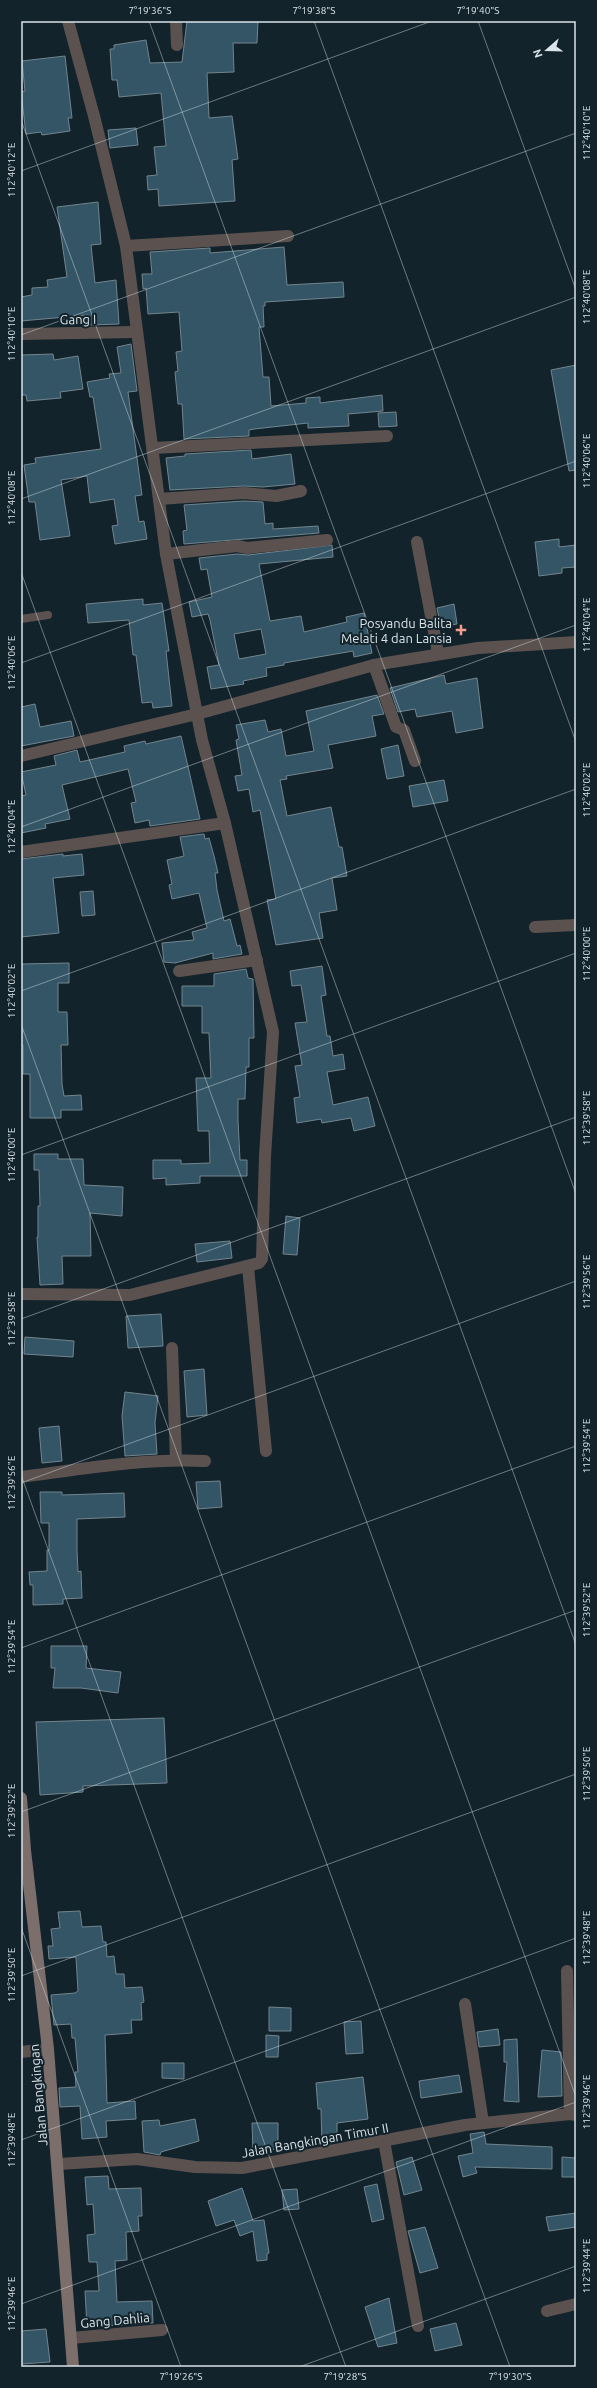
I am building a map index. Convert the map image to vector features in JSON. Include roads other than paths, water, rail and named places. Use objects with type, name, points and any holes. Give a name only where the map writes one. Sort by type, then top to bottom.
[{"type":"street","points":[[21,1294],[130,1294],[248,1267],[259,1263],[262,1259],[265,1156],[273,1032],[225,823],[202,740],[166,554],[153,448],[135,332],[126,246],[94,116],[68,21]]},
{"type":"street","points":[[176,21],[177,45]]},
{"type":"street","points":[[126,246],[288,236]]},
{"type":"street","name":"Gang I","points":[[21,334],[135,332]]},
{"type":"street","points":[[153,448],[387,436]]},
{"type":"street","points":[[159,499],[244,492],[276,496],[301,491]]},
{"type":"street","points":[[166,554],[237,546],[247,548],[327,540]]},
{"type":"street","points":[[417,542],[438,653]]},
{"type":"street","points":[[21,756],[197,714],[374,665],[438,653],[478,648],[576,642]]},
{"type":"street","points":[[374,665],[396,728],[404,730],[415,761]]},
{"type":"street","points":[[21,852],[225,823]]},
{"type":"street","points":[[535,927],[576,925]]},
{"type":"street","points":[[179,970],[257,960]]},
{"type":"street","points":[[248,1267],[266,1451]]},
{"type":"street","points":[[172,1348],[176,1460]]},
{"type":"street","points":[[21,1477],[176,1460],[205,1461]]},
{"type":"street","name":"Jalan Bangkingan","points":[[21,1798],[23,1851],[48,2049],[73,2367]]},
{"type":"street","points":[[567,1971],[573,2115]]},
{"type":"street","points":[[465,2004],[483,2123]]},
{"type":"street","points":[[21,2052],[48,2049]]},
{"type":"street","name":"Jalan Bangkingan Timur II","points":[[58,2164],[137,2159],[195,2167],[242,2168],[483,2123],[573,2115]]},
{"type":"street","points":[[384,2141],[418,2326]]},
{"type":"street","points":[[547,2311],[576,2304]]},
{"type":"street","name":"Gang Dahlia","points":[[71,2338],[162,2330]]},
{"type":"lane","points":[[21,619],[48,615]]},
{"type":"place","name":"Posyandu Balita Melati 4 dan Lansia","points":[[461,630]]}]
